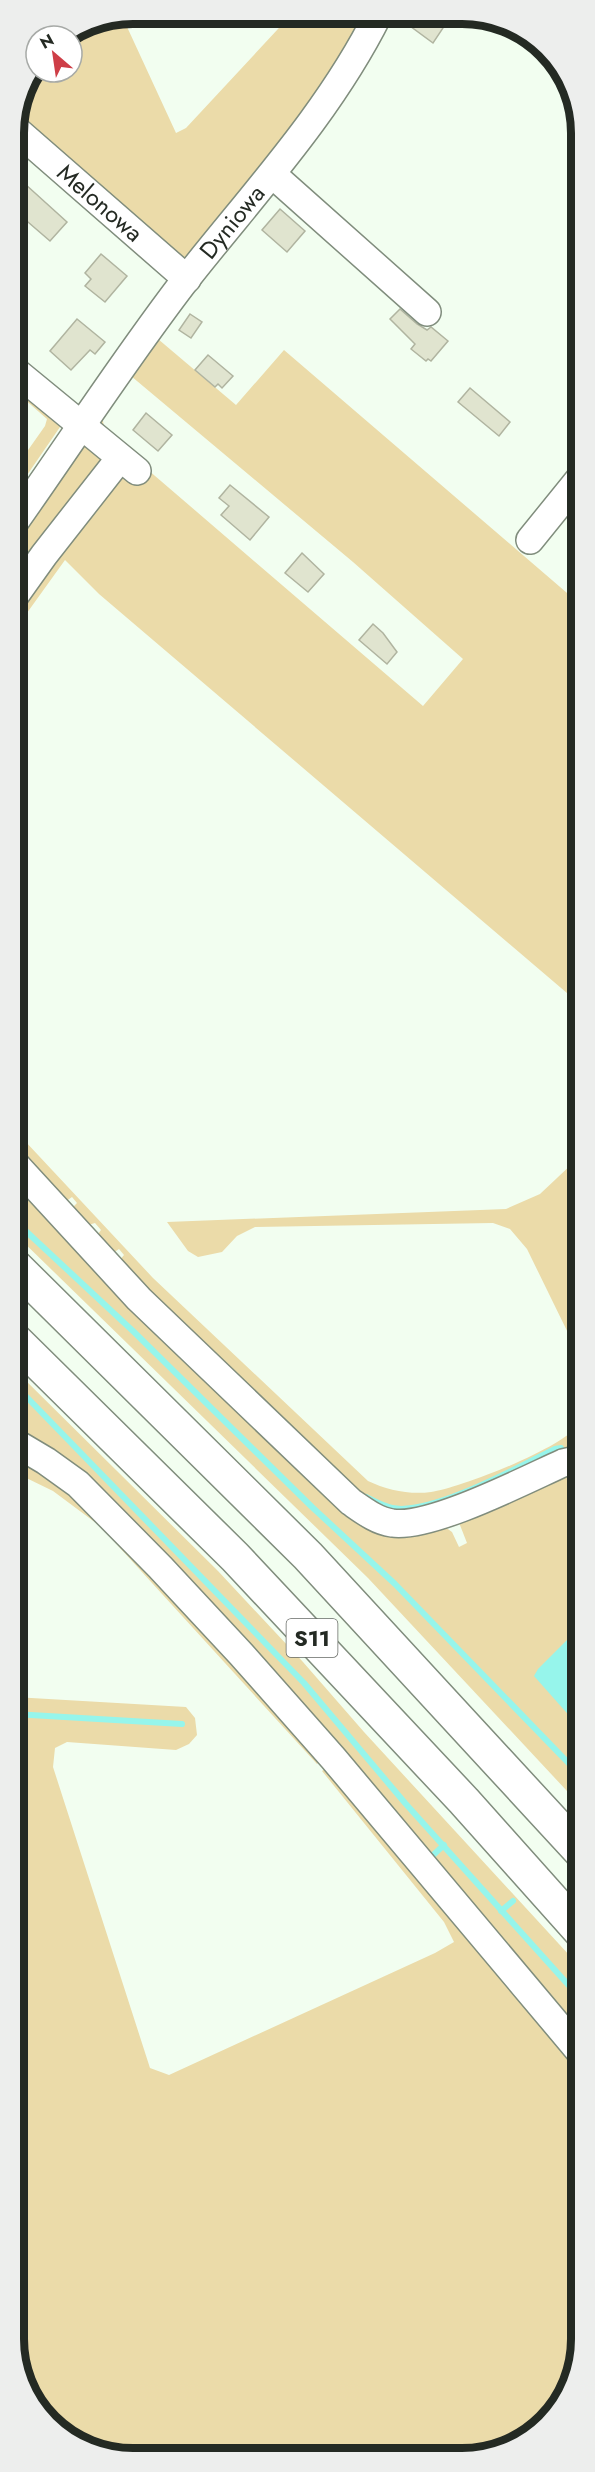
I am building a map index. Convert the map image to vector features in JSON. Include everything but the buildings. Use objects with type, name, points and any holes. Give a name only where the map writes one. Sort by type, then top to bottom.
[{"type":"highway","name":"S11","points":[[24,1275],[300,1548],[571,1841]]},
{"type":"highway","name":"S11","points":[[24,1349],[235,1557],[464,1801],[571,1921]]},
{"type":"street","name":"Dyniowa","points":[[24,509],[187,279],[337,90],[374,24]]},
{"type":"street","name":"Melonowa","points":[[24,137],[187,279]]},
{"type":"street","points":[[272,174],[427,312]]},
{"type":"street","points":[[24,378],[129,465],[44,555],[24,583]]},
{"type":"street","points":[[530,540],[571,488]]},
{"type":"street","points":[[24,1174],[139,1299],[351,1502],[372,1516],[393,1523],[420,1522],[571,1461]]},
{"type":"street","points":[[24,1448],[78,1484],[241,1653],[333,1758],[571,2041]]},
{"type":"shaded area","points":[[283,24],[365,24],[353,48],[186,268],[24,126],[36,84],[84,84],[84,36],[112,26],[126,25],[176,133],[186,128]]},
{"type":"shaded area","points":[[158,339],[236,405],[284,350],[571,596],[571,996],[99,594],[65,560],[24,617],[24,594],[110,478],[95,425],[102,415],[105,433],[423,706],[463,659],[353,562],[131,376]]},
{"type":"shaded area","points":[[24,387],[60,423],[60,427],[24,479],[24,456],[45,426],[47,419],[24,399]]},
{"type":"shaded area","points":[[86,443],[106,456],[24,575],[24,522],[75,449]]},
{"type":"shaded area","points":[[24,1140],[153,1278],[368,1481],[407,1492],[423,1493],[445,1489],[513,1464],[571,1432],[571,1452],[426,1514],[373,1509],[119,1261],[124,1255],[119,1249],[110,1255],[96,1237],[101,1230],[95,1223],[85,1226],[70,1210],[77,1203],[72,1197],[65,1202],[24,1165]]},
{"type":"shaded area","points":[[571,1165],[571,1339],[527,1249],[510,1229],[493,1223],[255,1227],[237,1236],[222,1252],[198,1257],[188,1251],[167,1222],[506,1209],[540,1194]]},
{"type":"shaded area","points":[[24,1181],[341,1500],[445,1527],[452,1532],[459,1547],[467,1543],[458,1520],[571,1470],[571,1795],[368,1578],[24,1243]]},
{"type":"shaded area","points":[[24,1379],[218,1571],[571,1957],[571,2033],[337,1754],[24,1446]]},
{"type":"shaded area","points":[[24,1455],[83,1496],[321,1760],[317,1764],[100,1526],[53,1491],[24,1477]]},
{"type":"shaded area","points":[[24,1698],[186,1707],[195,1718],[197,1735],[189,1744],[176,1750],[67,1742],[55,1748],[53,1767],[150,2068],[169,2075],[435,1953],[454,1942],[444,1922],[322,1771],[328,1767],[571,2048],[571,2346],[560,2387],[544,2411],[526,2427],[497,2442],[462,2448],[133,2448],[112,2446],[85,2437],[61,2421],[42,2399],[28,2367],[24,2339]]},
{"type":"water","points":[[571,1636],[571,1718],[534,1676],[538,1669]]},
{"type":"waterway","points":[[24,1229],[134,1332],[312,1507],[395,1584],[571,1766]]},
{"type":"waterway","points":[[24,1394],[304,1683],[405,1803],[571,1988]]},
{"type":"waterway","points":[[366,1497],[392,1508],[428,1505],[498,1478],[555,1449],[561,1448],[562,1452]]},
{"type":"waterway","points":[[24,1715],[182,1724]]},
{"type":"waterway","points":[[431,1857],[444,1845]]},
{"type":"waterway","points":[[501,1911],[513,1901]]}]
